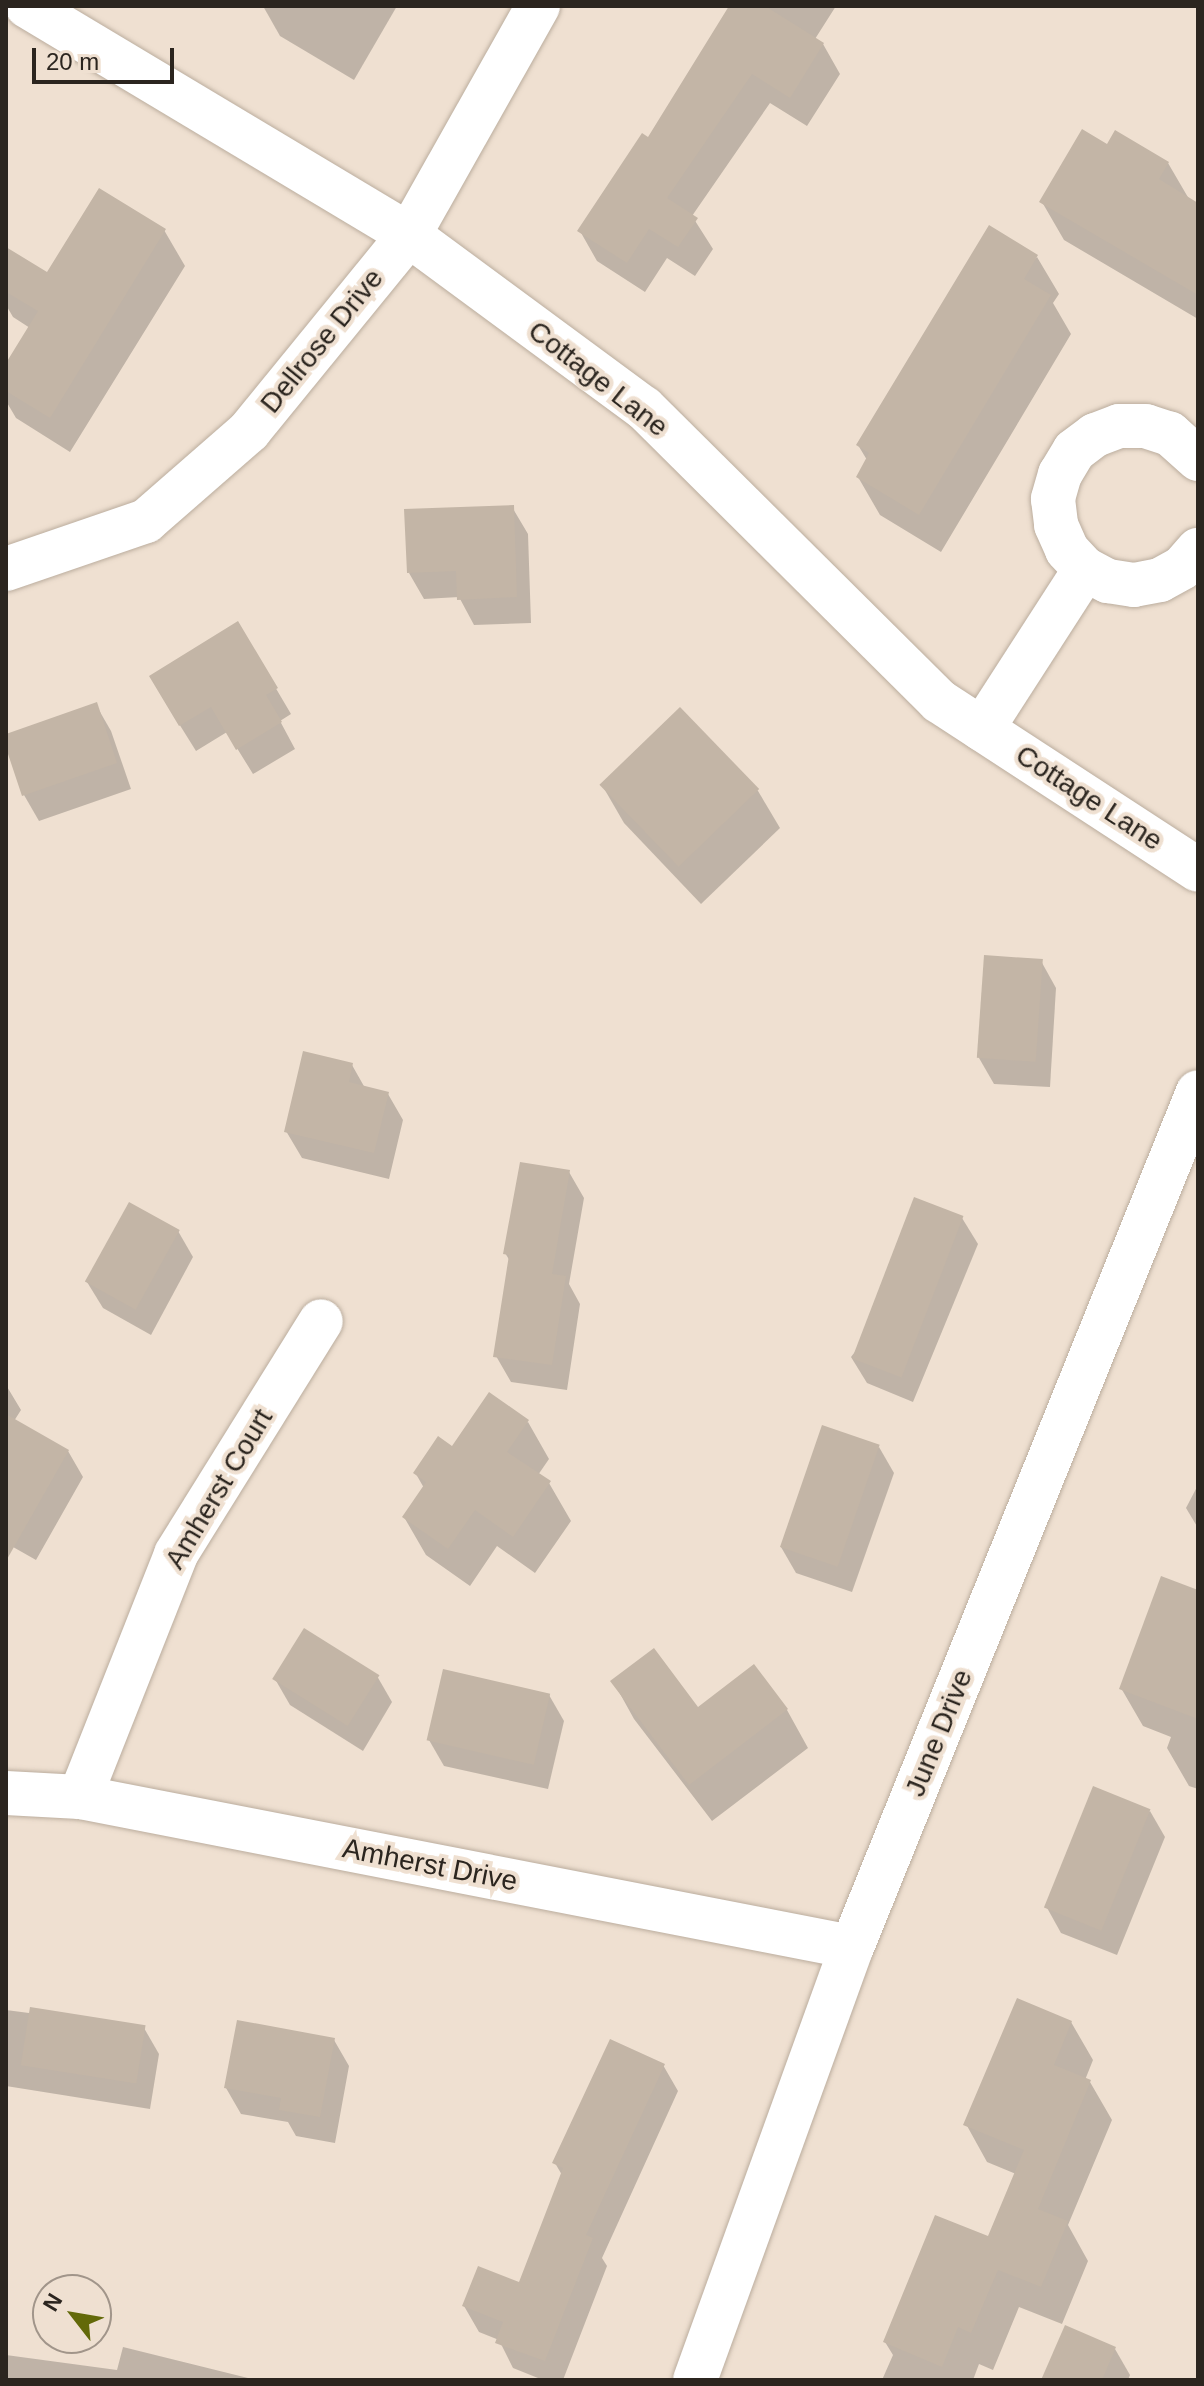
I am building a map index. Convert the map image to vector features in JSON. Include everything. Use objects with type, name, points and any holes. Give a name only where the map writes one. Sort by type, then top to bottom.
[{"type":"street","name":"Cottage Lane","points":[[27,6],[409,235],[644,408],[939,701],[1198,870]]},
{"type":"street","name":"Dellrose Drive","points":[[6,569],[146,521],[249,431],[409,235],[538,6]]},
{"type":"street","points":[[1198,459],[1170,434],[1146,426],[1119,426],[1095,435],[1074,451],[1060,474],[1053,499],[1056,525],[1067,550],[1085,569],[1108,581],[1134,585],[1160,580],[1183,567],[1198,550]]},
{"type":"street","points":[[982,729],[1085,569]]},
{"type":"street","name":"June Drive","points":[[695,2380],[852,1947],[1198,1092]]},
{"type":"street","name":"Amherst Court","points":[[80,1797],[176,1554],[321,1321]]},
{"type":"street","name":"Amherst Drive","points":[[6,1793],[80,1797],[852,1947]]},
{"type":"building","points":[[729,6],[765,6],[824,43],[790,98],[752,74],[667,198],[698,218],[678,247],[649,229],[627,263],[577,231],[642,133],[648,137]]},
{"type":"building","points":[[1082,129],[1107,144],[1115,130],[1169,162],[1159,179],[1198,203],[1198,295],[1039,202]]},
{"type":"building","points":[[99,188],[166,229],[50,418],[6,391],[6,363],[38,311],[6,292],[6,247],[47,272]]},
{"type":"building","points":[[989,225],[1038,255],[1024,279],[1051,295],[919,515],[856,477],[869,453],[856,445]]},
{"type":"building","points":[[514,505],[517,597],[457,600],[456,571],[407,573],[404,509]]},
{"type":"building","points":[[238,621],[278,688],[266,695],[282,722],[236,750],[211,707],[179,726],[149,676]]},
{"type":"building","points":[[97,702],[117,763],[22,796],[6,748],[6,734]]},
{"type":"building","points":[[680,707],[759,789],[679,867],[599,785]]},
{"type":"building","points":[[984,955],[1043,959],[1036,1062],[977,1058]]},
{"type":"building","points":[[303,1051],[353,1063],[349,1082],[389,1092],[374,1153],[284,1132]]},
{"type":"building","points":[[520,1162],[570,1170],[552,1274],[566,1276],[552,1365],[493,1357],[509,1255],[503,1254]]},
{"type":"building","points":[[914,1197],[963,1216],[901,1378],[852,1359]]},
{"type":"building","points":[[129,1202],[180,1230],[136,1310],[85,1282]]},
{"type":"building","points":[[489,1392],[529,1420],[507,1452],[551,1481],[513,1537],[475,1510],[448,1549],[402,1517],[426,1482],[413,1473],[438,1436],[452,1446]]},
{"type":"building","points":[[6,1414],[69,1450],[6,1561]]},
{"type":"building","points":[[822,1425],[880,1445],[838,1567],[780,1547]]},
{"type":"building","points":[[1161,1576],[1198,1590],[1198,1719],[1119,1689]]},
{"type":"building","points":[[304,1628],[379,1675],[348,1726],[272,1679]]},
{"type":"building","points":[[654,1648],[698,1707],[754,1664],[788,1709],[689,1785],[610,1681]]},
{"type":"building","points":[[443,1669],[550,1694],[534,1765],[427,1740]]},
{"type":"building","points":[[1093,1786],[1150,1809],[1101,1931],[1044,1907]]},
{"type":"building","points":[[1017,1998],[1072,2021],[1054,2065],[1091,2080],[1038,2209],[1068,2221],[1041,2287],[998,2270],[971,2333],[958,2327],[942,2367],[883,2342],[935,2215],[988,2236],[1024,2150],[963,2125]]},
{"type":"building","points":[[30,2007],[146,2025],[136,2084],[21,2065]]},
{"type":"building","points":[[237,2020],[335,2038],[320,2117],[279,2110],[281,2098],[224,2088]]},
{"type":"building","points":[[610,2039],[665,2064],[586,2235],[593,2238],[545,2361],[495,2343],[503,2322],[462,2306],[478,2266],[519,2282],[563,2168],[552,2163]]},
{"type":"building","points":[[1065,2325],[1116,2347],[1102,2380],[1041,2380]]}]
